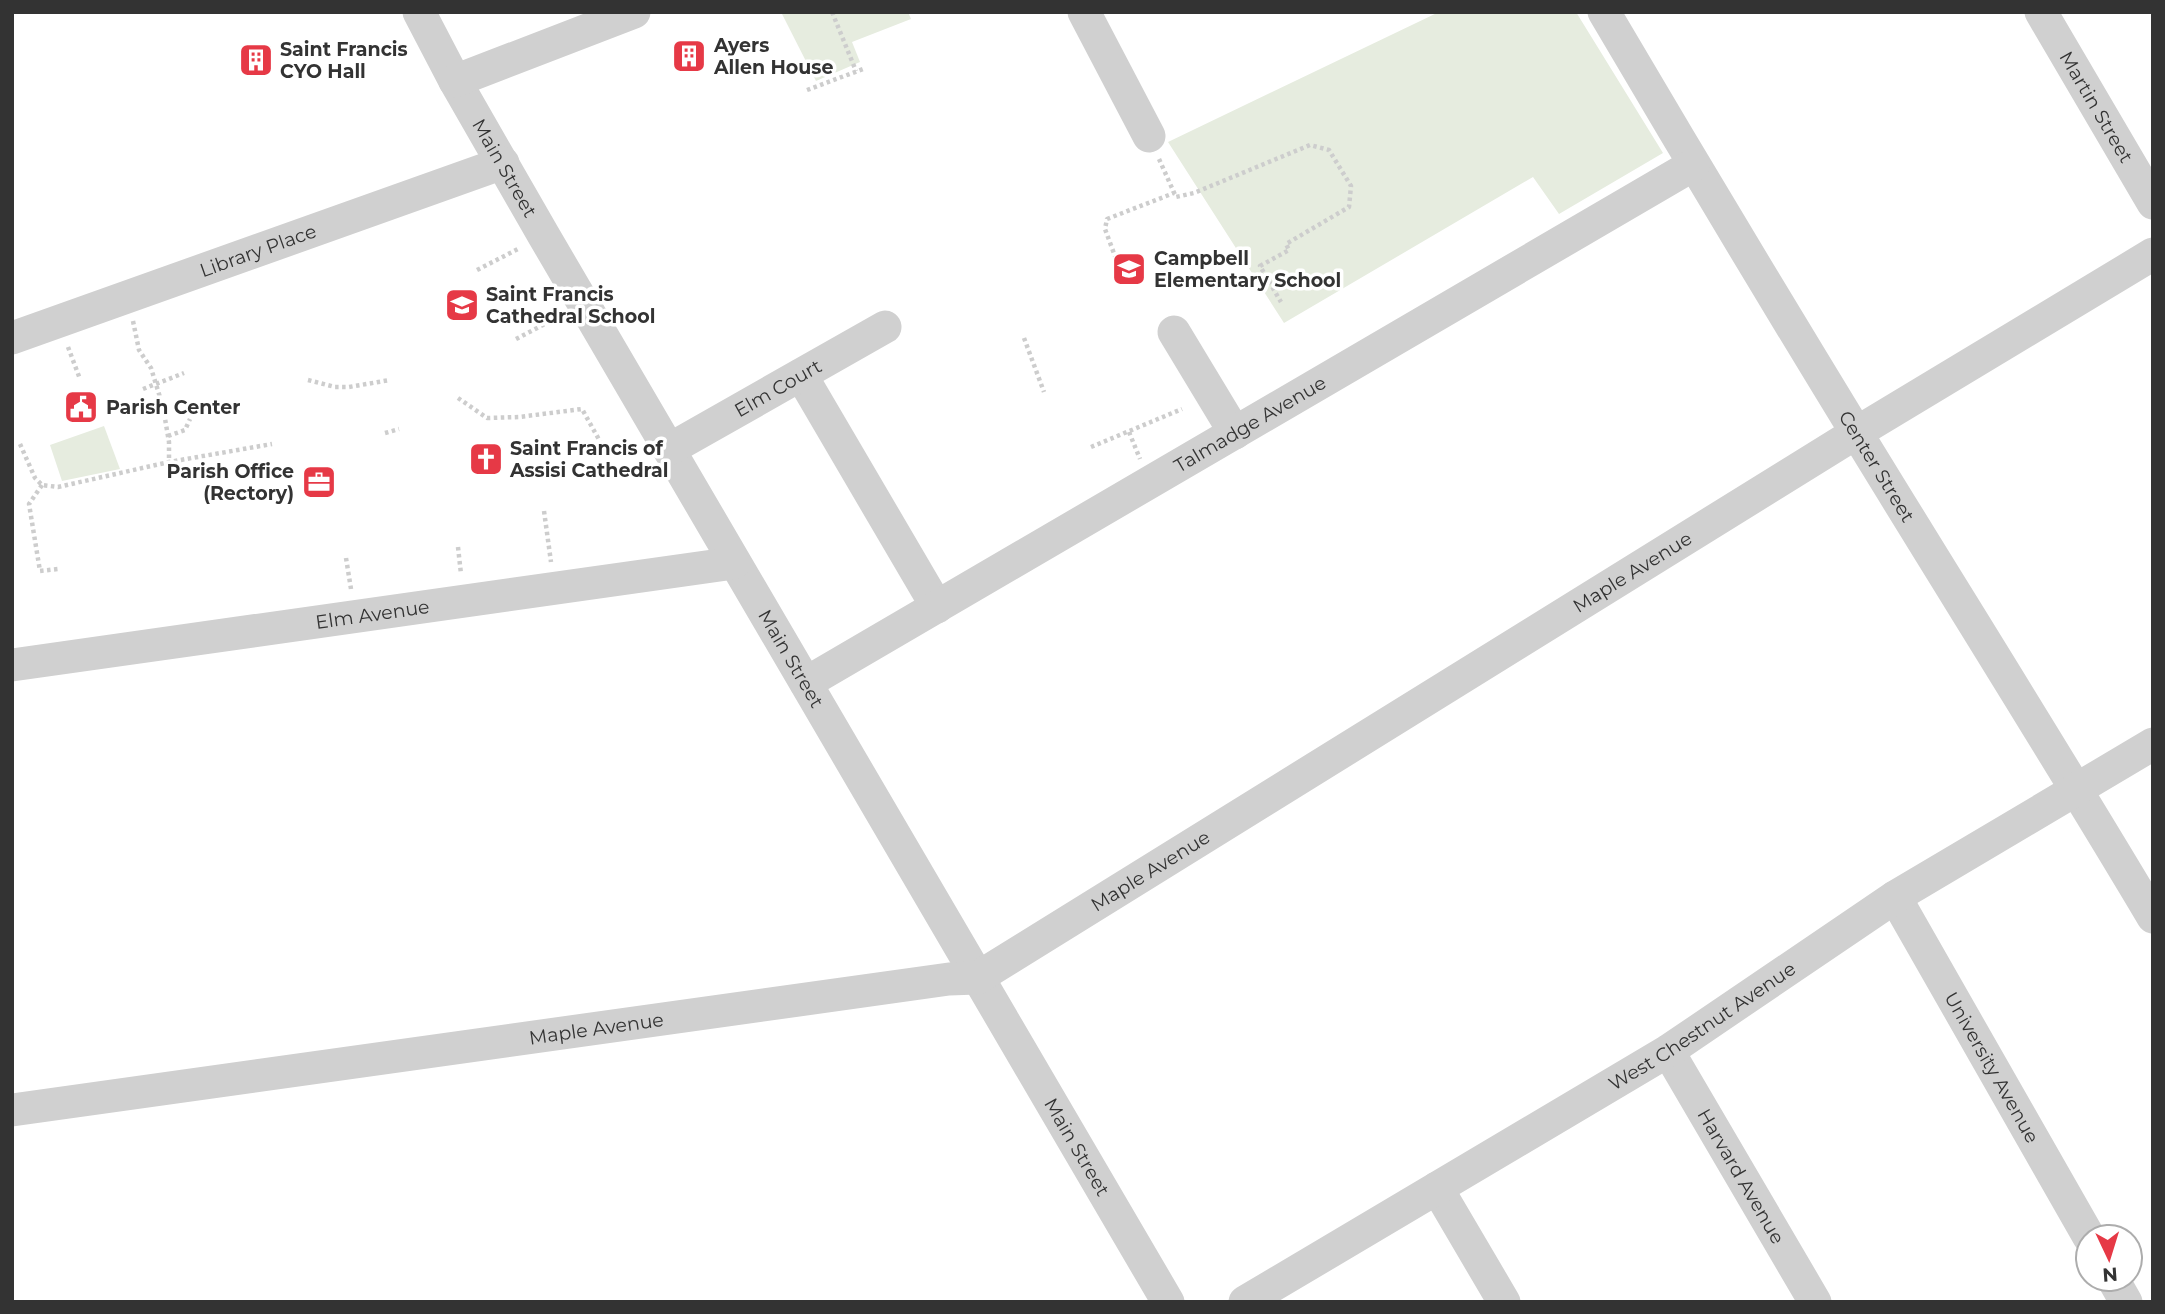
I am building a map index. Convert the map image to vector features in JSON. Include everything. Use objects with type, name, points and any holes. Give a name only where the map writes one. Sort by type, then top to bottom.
[{"type":"street","name":"Main Street","points":[[419,12],[455,81],[544,236],[1168,1302]]},
{"type":"street","points":[[455,81],[634,12]]},
{"type":"street","points":[[1084,12],[1149,136]]},
{"type":"street","name":"Center Street","points":[[1604,12],[1693,165],[2153,917]]},
{"type":"street","name":"Martin Street","points":[[2041,12],[2153,203]]},
{"type":"street","name":"Library Place","points":[[12,338],[503,163]]},
{"type":"street","name":"Talmadge Avenue","points":[[806,683],[1693,165]]},
{"type":"street","name":"Maple Avenue","points":[[12,1111],[949,979],[977,978],[1856,433],[2153,254]]},
{"type":"street","name":"Elm Court","points":[[670,449],[885,327]]},
{"type":"street","points":[[1174,332],[1235,433]]},
{"type":"street","points":[[800,375],[937,607]]},
{"type":"street","name":"Elm Avenue","points":[[12,665],[734,563]]},
{"type":"street","name":"West Chestnut Avenue","points":[[1245,1302],[1668,1051],[1895,897],[2153,744]]},
{"type":"street","name":"University Avenue","points":[[1895,897],[2081,1223]]},
{"type":"street","name":"Harvard Avenue","points":[[1668,1051],[1815,1302]]},
{"type":"street","points":[[1437,1188],[1504,1302]]},
{"type":"path","points":[[832,12],[856,71]]},
{"type":"path","points":[[807,90],[863,69]]},
{"type":"path","points":[[1149,136],[1176,197],[1310,145],[1329,150],[1351,186],[1349,206],[1286,244],[1289,250],[1260,266],[1281,302]]},
{"type":"path","points":[[1116,259],[1105,229],[1107,219],[1174,193]]},
{"type":"path","points":[[477,270],[544,236]]},
{"type":"path","points":[[130,296],[139,350],[156,384],[168,436],[169,462]]},
{"type":"path","points":[[516,339],[583,303]]},
{"type":"path","points":[[58,322],[80,379]]},
{"type":"path","points":[[1024,338],[1044,392]]},
{"type":"path","points":[[143,389],[184,373]]},
{"type":"path","points":[[308,380],[335,387],[349,387],[390,380]]},
{"type":"path","points":[[458,398],[487,418],[582,409],[602,445]]},
{"type":"path","points":[[1091,447],[1182,410]]},
{"type":"path","points":[[168,436],[185,430],[190,419]]},
{"type":"path","points":[[385,433],[399,429]]},
{"type":"path","points":[[20,443],[34,478],[42,485],[58,486],[169,462],[272,444]]},
{"type":"path","points":[[42,485],[29,504],[40,571],[58,569]]},
{"type":"path","points":[[544,511],[554,588]]},
{"type":"shaded area","points":[[781,12],[908,12],[911,19],[852,42],[860,62],[816,81]]},
{"type":"shaded area","points":[[1439,12],[1576,12],[1663,153],[1559,214],[1533,177],[1284,323],[1168,142]]},
{"type":"shaded area","points":[[104,426],[120,469],[62,481],[50,445]]},
{"type":"place","name":"Ayers Allen House","points":[[689,56]]},
{"type":"place","name":"Saint Francis CYO Hall","points":[[256,60]]},
{"type":"place","name":"Campbell Elementary School","points":[[1129,269]]},
{"type":"place","name":"Saint Francis Cathedral School","points":[[462,305]]},
{"type":"place","name":"Parish Center","points":[[81,407]]},
{"type":"place","name":"Saint Francis of Assisi Cathedral","points":[[486,459]]},
{"type":"place","name":"Parish Office (Rectory)","points":[[319,482]]}]
